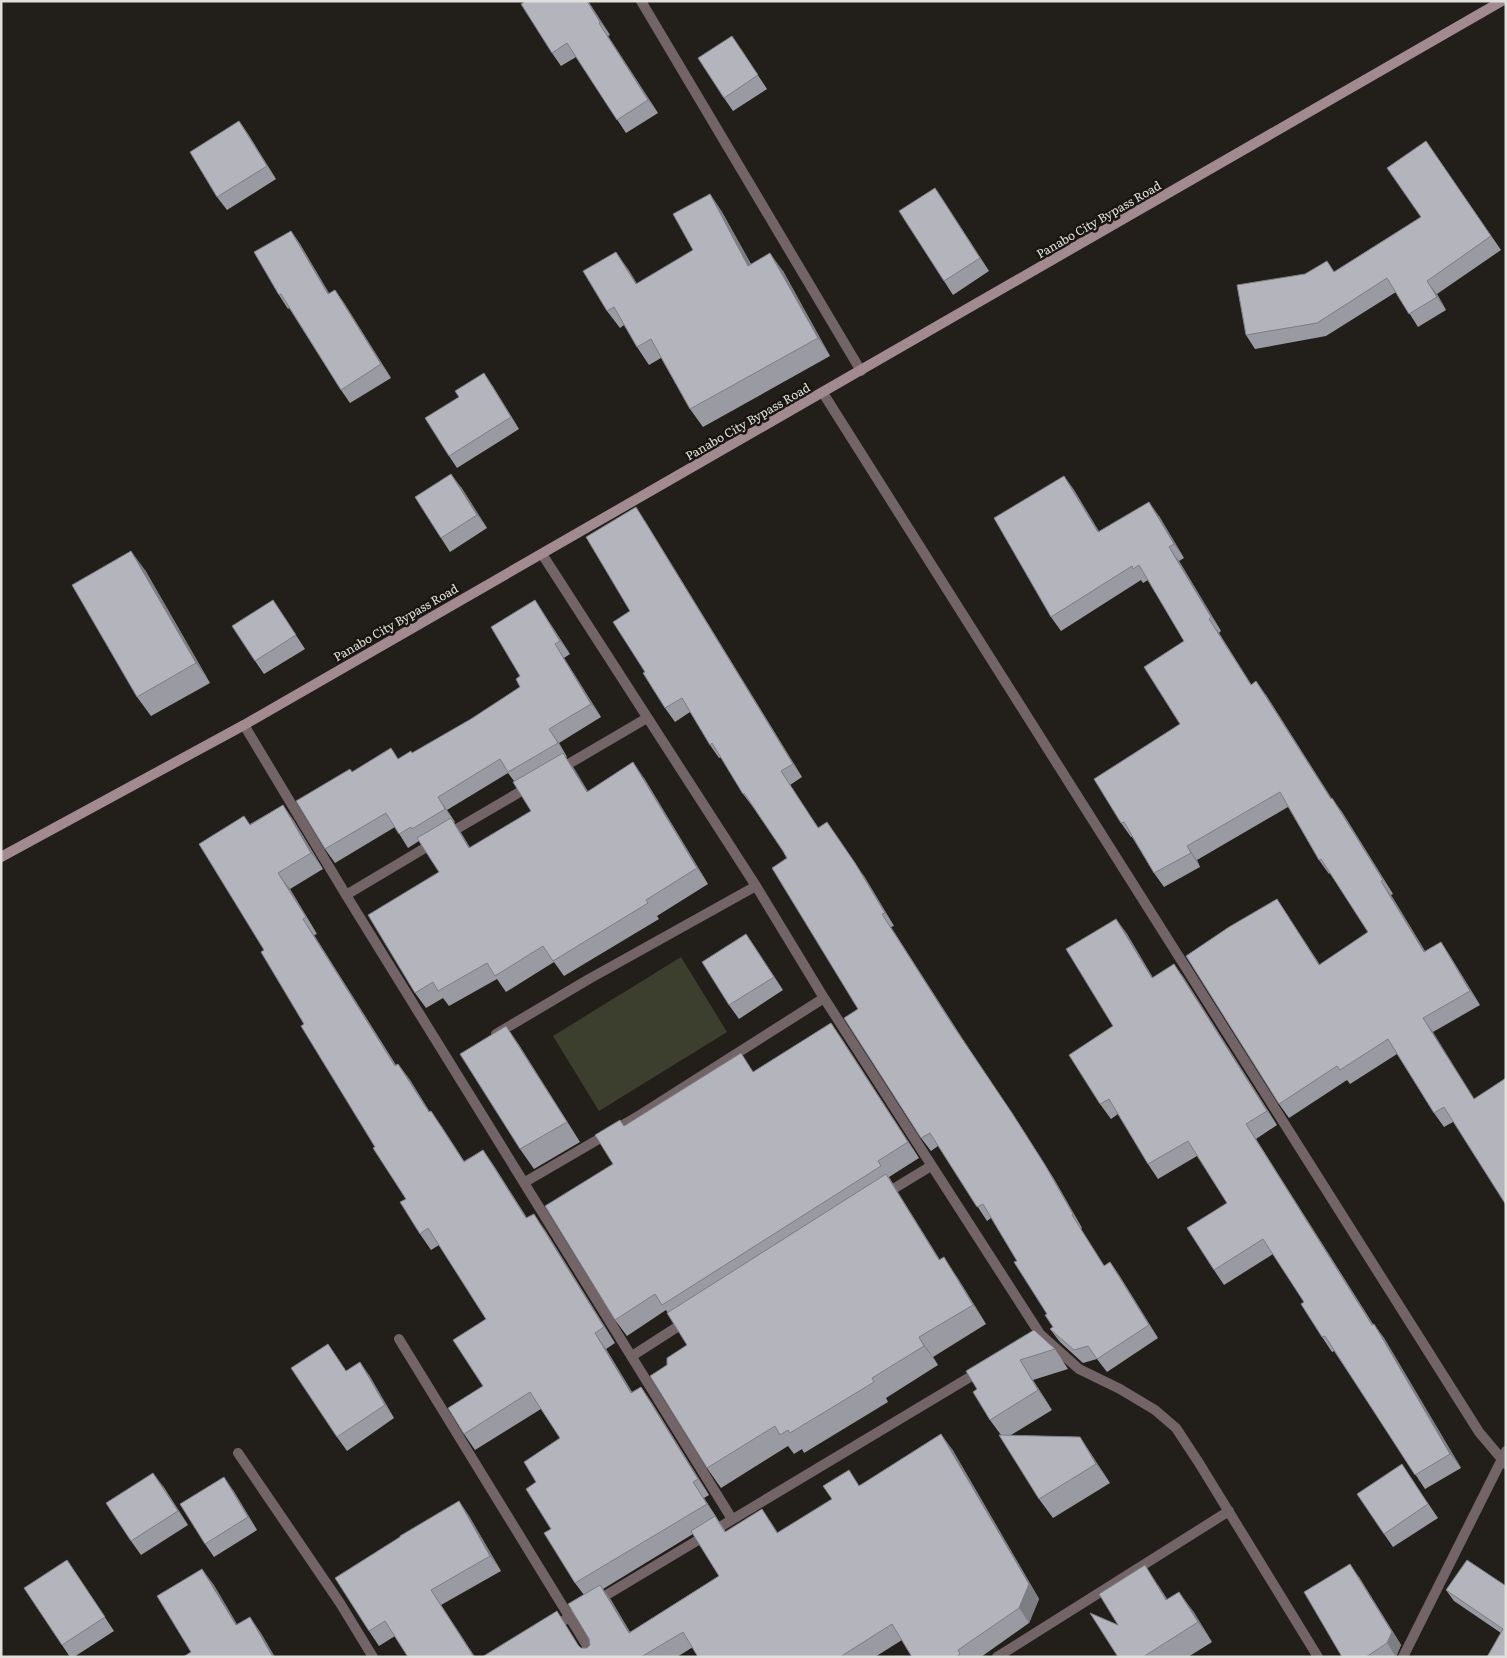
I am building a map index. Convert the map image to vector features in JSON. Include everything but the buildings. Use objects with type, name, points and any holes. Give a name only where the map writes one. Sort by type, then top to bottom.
[{"type":"main road","name":"Panabo City Bypass Road","points":[[1,857],[244,725],[1502,1]]},
{"type":"street","points":[[641,1],[861,371]]},
{"type":"street","points":[[823,393],[1474,1424],[1504,1458],[1403,1657]]},
{"type":"street","points":[[542,554],[756,886],[1036,1337],[1079,1369],[1120,1389],[1155,1410],[1176,1428],[1318,1657]]},
{"type":"street","points":[[346,895],[647,718]]},
{"type":"street","points":[[244,725],[346,895],[454,1059],[525,1182],[732,1519]]},
{"type":"street","points":[[491,1037],[589,979],[756,886]]},
{"type":"street","points":[[525,1182],[640,1115],[824,998]]},
{"type":"street","points":[[874,1201],[931,1166]]},
{"type":"street","points":[[632,1356],[696,1314]]},
{"type":"street","points":[[398,1339],[594,1657]]},
{"type":"street","points":[[545,1632],[989,1365]]},
{"type":"street","points":[[238,1453],[340,1603],[374,1657]]},
{"type":"street","points":[[997,1657],[1229,1511]]},
{"type":"green space","points":[[681,957],[727,1032],[599,1111],[553,1036]]}]
